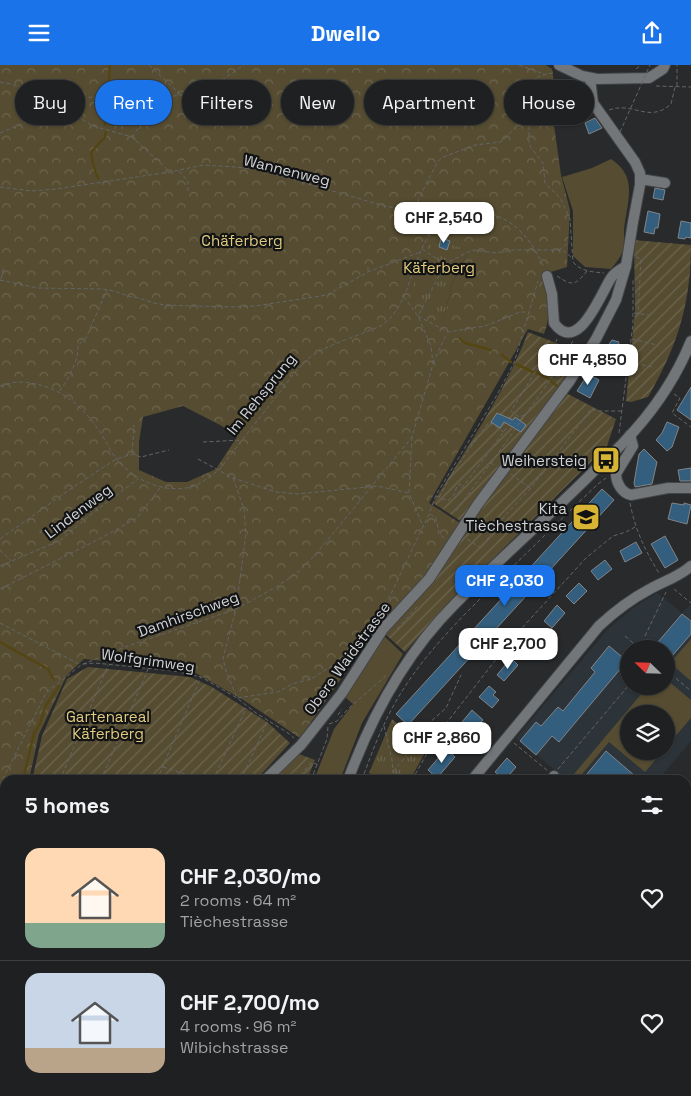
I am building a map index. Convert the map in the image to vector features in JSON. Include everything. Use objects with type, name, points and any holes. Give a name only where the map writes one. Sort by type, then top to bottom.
[{"type":"street","points":[[559,65],[590,78],[637,79],[649,78],[663,69],[665,65]]},
{"type":"street","points":[[590,78],[593,103],[635,162],[640,173],[640,179],[665,183]]},
{"type":"street","name":"Obere Waidstrasse","points":[[270,775],[301,745],[342,693],[383,629],[429,579],[478,504],[505,471],[569,382],[607,319],[616,300],[627,261],[640,179]]},
{"type":"street","points":[[547,273],[552,294],[552,318],[557,327],[562,331],[572,332],[584,325],[614,274],[627,261]]},
{"type":"street","points":[[350,775],[360,748],[395,679],[418,646],[454,604],[546,518],[630,435],[656,403],[672,379],[691,341]]},
{"type":"street","points":[[630,435],[633,446],[616,474],[619,485],[628,495],[668,489],[691,488]]},
{"type":"street","points":[[476,775],[600,626],[632,599],[664,579],[681,574],[691,566]]},
{"type":"path","points":[[149,65],[181,95]]},
{"type":"path","points":[[172,96],[213,86],[244,65]]},
{"type":"path","points":[[519,65],[544,74],[533,80]]},
{"type":"path","points":[[620,132],[650,65]]},
{"type":"path","points":[[606,112],[616,108],[629,108],[650,114],[658,112],[671,103],[676,86],[677,65]]},
{"type":"path","points":[[636,69],[643,67]]},
{"type":"path","points":[[0,82],[15,85]]},
{"type":"path","points":[[640,85],[644,86]]},
{"type":"path","points":[[652,86],[691,87]]},
{"type":"path","points":[[85,121],[93,126],[132,137],[170,172]]},
{"type":"path","points":[[0,133],[19,125]]},
{"type":"path","points":[[132,137],[141,125]]},
{"type":"path","points":[[429,237],[422,222],[414,212],[427,182],[442,158],[475,145],[501,141],[518,125]]},
{"type":"path","points":[[529,125],[529,142],[531,148],[543,163],[544,183],[560,198],[570,219],[574,265],[587,271],[614,274]]},
{"type":"path","name":"Wannenweg","points":[[0,187],[32,191],[56,189],[170,172],[203,165],[260,170],[381,205],[448,219]]},
{"type":"path","points":[[178,170],[188,181],[188,191]]},
{"type":"path","name":"Im Rehsprung","points":[[0,386],[18,382],[59,392],[77,403],[100,431],[116,459],[138,479],[161,488],[187,488],[203,482],[219,470],[294,373],[310,357],[382,325],[395,312],[403,297],[422,248],[429,237],[448,219],[468,212],[501,217],[519,229],[536,250],[547,273]]},
{"type":"path","points":[[559,250],[571,241]]},
{"type":"path","points":[[422,248],[445,264]]},
{"type":"path","points":[[528,312],[520,312],[486,326],[448,332],[418,316],[445,264],[472,250],[496,253],[513,250],[563,250],[572,258]]},
{"type":"path","points":[[4,266],[0,280],[38,289],[108,290],[128,297],[139,297],[165,305],[232,307],[327,295],[368,272],[420,252]]},
{"type":"path","points":[[627,261],[635,257],[641,259],[638,313]]},
{"type":"path","points":[[368,266],[368,272]]},
{"type":"path","points":[[383,629],[379,623],[389,596],[429,514],[436,495],[514,363],[528,312],[547,273],[573,283],[579,281],[587,271]]},
{"type":"path","points":[[619,434],[632,339],[634,313],[633,278]]},
{"type":"path","points":[[59,392],[76,360],[78,345],[86,338],[108,290]]},
{"type":"path","name":"Damhirschweg","points":[[5,775],[46,693],[80,665],[125,647],[236,609],[297,573],[317,553],[412,437],[433,364],[431,347],[418,316],[403,297]]},
{"type":"path","points":[[634,313],[649,315]]},
{"type":"path","points":[[551,355],[562,331]]},
{"type":"path","points":[[433,364],[448,332]]},
{"type":"path","points":[[568,349],[573,341],[572,338]]},
{"type":"path","points":[[632,339],[657,345]]},
{"type":"path","points":[[456,511],[553,376],[559,366],[554,363],[562,349],[568,349],[575,353]]},
{"type":"path","points":[[526,416],[519,417],[511,411],[547,353],[557,358]]},
{"type":"path","points":[[629,362],[653,367]]},
{"type":"path","points":[[553,376],[560,377],[569,382]]},
{"type":"path","points":[[674,394],[680,398],[672,413],[691,427]]},
{"type":"path","points":[[462,536],[481,548],[502,519],[530,489],[591,409],[598,411],[622,411]]},
{"type":"path","points":[[454,499],[516,415]]},
{"type":"path","points":[[439,497],[455,469],[489,422],[504,432]]},
{"type":"path","points":[[132,454],[134,425]]},
{"type":"path","points":[[412,437],[409,493],[423,526]]},
{"type":"path","points":[[203,442],[242,440]]},
{"type":"path","points":[[0,539],[116,459],[132,454],[141,457],[169,450]]},
{"type":"path","points":[[198,459],[232,478],[276,492],[298,494],[370,486],[391,488],[409,493]]},
{"type":"path","points":[[490,463],[530,489]]},
{"type":"path","points":[[364,775],[384,725],[402,690],[431,650],[598,483],[616,474]]},
{"type":"path","points":[[232,478],[244,509],[246,534],[236,609],[223,658],[237,698],[278,692],[292,684],[311,679],[335,664],[372,621],[389,596]]},
{"type":"path","name":"Lindenweg","points":[[0,566],[61,540],[85,519],[138,479]]},
{"type":"path","points":[[436,495],[448,501],[454,495],[457,485],[463,487]]},
{"type":"path","points":[[0,589],[137,518],[161,488]]},
{"type":"path","points":[[628,495],[635,527],[648,555],[664,579],[691,602]]},
{"type":"path","points":[[429,514],[436,518],[440,537],[446,538]]},
{"type":"path","points":[[415,775],[438,734],[512,640],[586,558],[613,536],[635,527]]},
{"type":"path","points":[[0,551],[11,561]]},
{"type":"path","points":[[646,636],[666,595]]},
{"type":"path","name":"Wolfgrimweg","points":[[0,623],[80,665],[95,663],[174,671],[201,677],[237,698],[246,707],[288,733]]},
{"type":"path","points":[[625,636],[630,640]]},
{"type":"path","points":[[62,775],[108,665]]},
{"type":"path","points":[[103,775],[148,669]]},
{"type":"path","points":[[328,724],[337,721],[388,674]]},
{"type":"path","points":[[393,771],[404,759],[419,732],[446,708],[461,675]]},
{"type":"path","points":[[159,775],[201,677]]},
{"type":"path","points":[[675,678],[691,691]]},
{"type":"path","points":[[555,775],[621,695]]},
{"type":"path","points":[[345,705],[348,709]]},
{"type":"path","points":[[215,775],[246,707]]},
{"type":"path","points":[[313,775],[327,739],[328,711]]},
{"type":"path","points":[[243,775],[268,720]]},
{"type":"path","points":[[384,725],[393,771]]},
{"type":"path","points":[[508,738],[550,775]]},
{"type":"path","points":[[300,775],[311,763],[317,764]]},
{"type":"path","points":[[162,767],[187,775]]},
{"type":"path","points":[[393,771],[401,775]]},
{"type":"shaded area","points":[[657,593],[682,613],[691,604],[691,741],[675,760],[675,705],[620,705],[620,760],[675,760],[662,775],[561,775],[516,738],[608,629],[633,608]]},
{"type":"green space","name":"Chäferberg","points":[[0,65],[546,65],[552,69],[554,80],[504,80],[504,125],[554,125],[561,175],[570,210],[567,267],[544,274],[549,304],[547,326],[544,334],[528,329],[429,503],[460,523],[432,568],[367,641],[300,738],[245,701],[192,671],[84,659],[67,675],[39,734],[30,775],[0,775]],"holes":[[[469,250],[452,284],[443,321],[422,258]],[[183,406],[222,426],[237,437],[216,469],[187,482],[166,482],[139,470],[139,442],[143,417]]]},
{"type":"green space","points":[[611,159],[624,172],[629,187],[622,252],[611,269],[585,267],[573,256],[573,211],[562,177],[592,168]]},
{"type":"green space","name":"Käferberg","points":[[432,240],[469,250],[452,284],[443,322],[412,291],[422,258]]},
{"type":"green space","points":[[634,240],[691,245],[685,306],[674,342],[648,397],[631,402],[626,401],[635,312]]},
{"type":"green space","points":[[528,332],[582,353],[462,522],[433,503],[497,398],[519,355]]},
{"type":"green space","points":[[566,393],[616,419],[607,446],[446,605],[405,652],[385,634],[465,530]]},
{"type":"green space","points":[[384,636],[403,654],[362,723],[342,775],[316,775],[334,729],[353,704],[345,697]]},
{"type":"green space","points":[[691,639],[691,681],[675,667],[675,657]]},
{"type":"green space","name":"Gartenareal Käferberg","points":[[88,667],[190,677],[212,687],[267,722],[290,743],[261,775],[33,775],[42,736],[67,679]]},
{"type":"green space","points":[[675,687],[691,700],[691,718],[675,737],[675,705],[632,705],[640,695],[675,695]]},
{"type":"green space","points":[[392,719],[427,749],[413,775],[374,775],[369,773]]},
{"type":"green space","points":[[620,719],[620,751],[609,742],[581,775],[573,775]]},
{"type":"green space","points":[[299,754],[315,760],[309,775],[277,775]]},
{"type":"green space","points":[[631,760],[655,760],[645,772]]},
{"type":"building","points":[[594,118],[602,128],[589,134],[586,125],[594,125]]},
{"type":"building","points":[[655,188],[665,190],[663,200],[653,198]]},
{"type":"building","points":[[648,211],[660,214],[658,228],[655,228],[654,234],[644,232]]},
{"type":"building","points":[[681,221],[691,223],[691,238],[678,238]]},
{"type":"building","points":[[441,238],[450,241],[447,250],[439,247]]},
{"type":"building","points":[[612,340],[619,342],[618,350],[616,350],[616,367],[601,367],[595,363]]},
{"type":"building","points":[[563,350],[572,356],[565,367],[556,361]]},
{"type":"building","points":[[588,374],[599,380],[590,398],[577,391]]},
{"type":"building","points":[[691,387],[691,420],[677,410]]},
{"type":"building","points":[[497,413],[513,420],[515,417],[526,425],[521,432],[504,422],[500,428],[491,422]]},
{"type":"building","points":[[667,422],[679,427],[672,447],[667,451],[656,440]]},
{"type":"building","points":[[644,449],[657,462],[652,484],[635,487],[639,454]]},
{"type":"building","points":[[691,468],[691,481],[680,481],[678,470]]},
{"type":"building","points":[[602,489],[614,500],[408,725],[396,714]]},
{"type":"building","points":[[672,503],[691,505],[687,524],[668,519]]},
{"type":"building","points":[[665,536],[678,560],[665,568],[651,544]]},
{"type":"building","points":[[636,542],[642,553],[625,562],[620,551]]},
{"type":"building","points":[[605,560],[612,569],[598,580],[591,571]]},
{"type":"building","points":[[579,583],[587,591],[574,604],[566,596]]},
{"type":"building","points":[[557,605],[565,613],[552,628],[544,621]]},
{"type":"building","points":[[682,614],[691,621],[691,634],[675,653],[675,640],[660,640]]},
{"type":"building","points":[[534,631],[542,638],[528,654],[520,647]]},
{"type":"building","points":[[609,646],[620,655],[620,669],[559,742],[552,736],[536,755],[520,741],[536,722],[541,726],[558,707],[563,711],[595,672],[591,668]]},
{"type":"building","points":[[511,658],[518,665],[504,681],[497,675]]},
{"type":"building","points":[[489,686],[496,692],[493,695],[499,700],[492,708],[479,697]]},
{"type":"building","points":[[472,710],[483,720],[463,743],[452,734]]},
{"type":"building","points":[[446,749],[455,757],[440,775],[434,775],[428,770]]},
{"type":"building","points":[[606,751],[634,775],[586,775]]},
{"type":"building","points":[[507,758],[516,767],[509,775],[499,775],[495,772]]},
{"type":"waterway","points":[[109,80],[110,65]]},
{"type":"waterway","points":[[98,178],[91,152],[105,137],[106,132]]},
{"type":"waterway","points":[[460,339],[465,343],[491,350]]},
{"type":"waterway","points":[[502,355],[511,362]]},
{"type":"waterway","points":[[516,364],[535,373]]},
{"type":"waterway","points":[[537,373],[549,379]]},
{"type":"waterway","points":[[551,381],[557,386]]},
{"type":"waterway","points":[[0,642],[48,669],[54,680]]},
{"type":"waterway","points":[[24,775],[34,733],[40,724],[45,707],[59,686]]},
{"type":"place","name":"Weihersteig","points":[[606,460]]},
{"type":"place","name":"Kita Tièchestrasse","points":[[586,517]]}]
